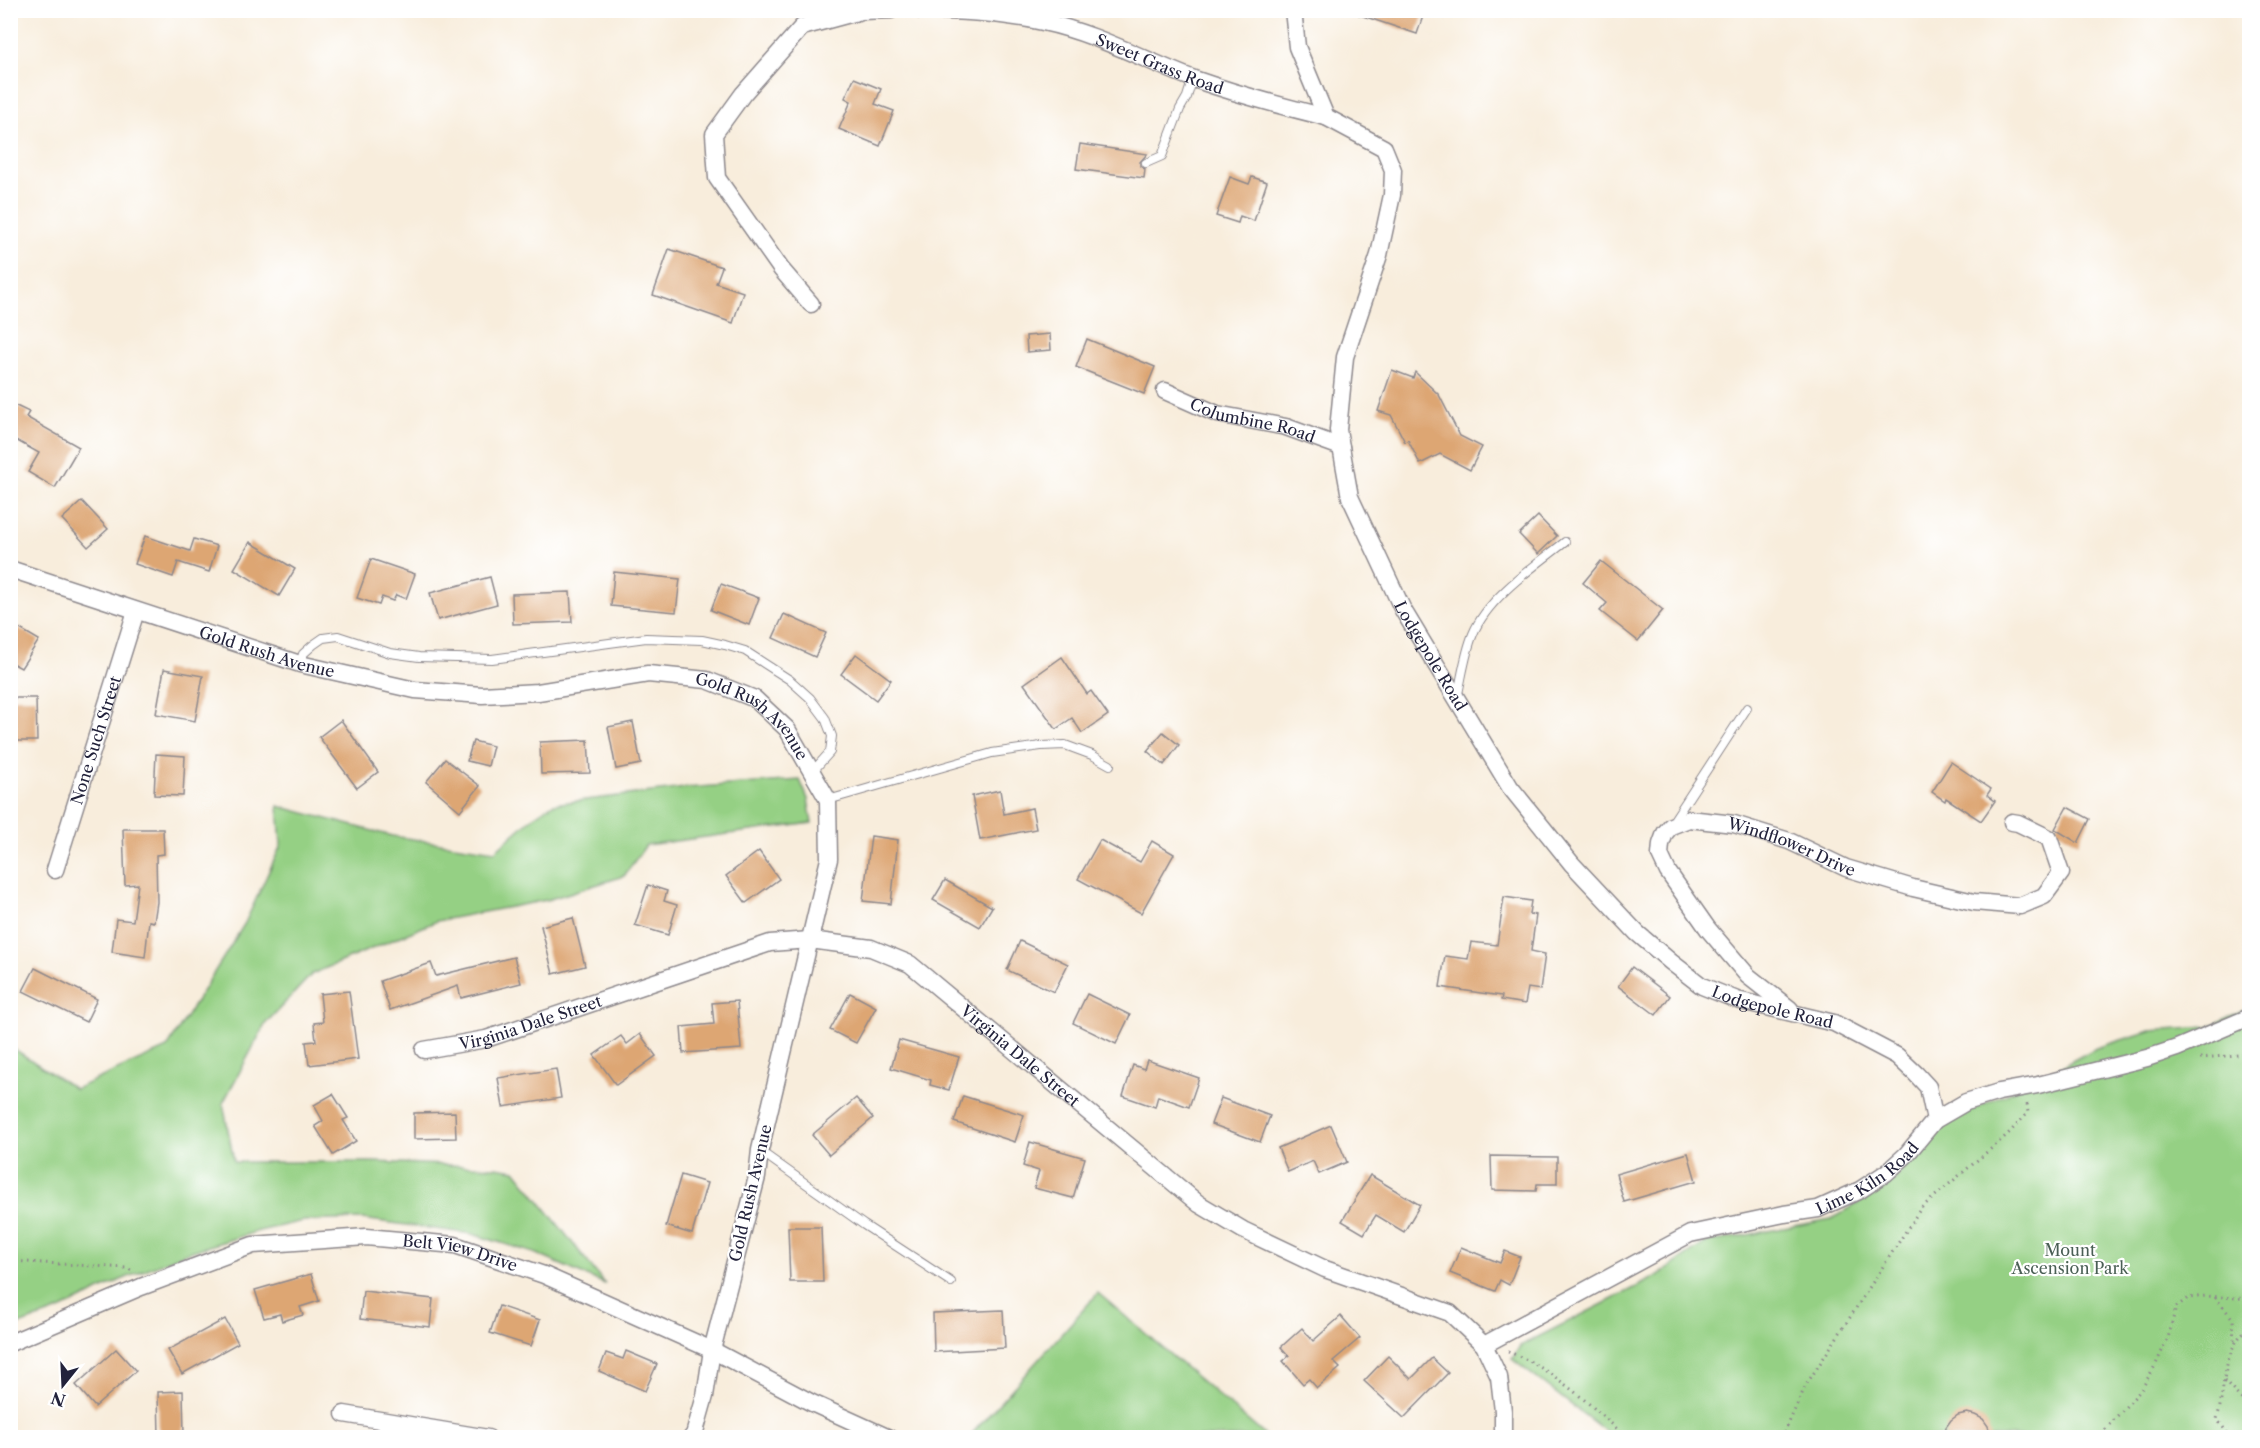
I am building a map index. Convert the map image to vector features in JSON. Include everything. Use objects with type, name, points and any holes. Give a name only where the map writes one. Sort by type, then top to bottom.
[{"type":"street","points":[[811,304],[782,269],[717,178],[714,134],[743,94],[802,27],[861,11],[891,10]]},
{"type":"street","name":"Sweet Grass Road","points":[[920,10],[978,12],[1043,22],[1071,29],[1193,78],[1250,98],[1326,117]]},
{"type":"street","points":[[1293,10],[1297,47],[1326,117]]},
{"type":"street","name":"Lodgepole Road","points":[[1326,117],[1384,148],[1393,170],[1392,195],[1379,255],[1345,357],[1338,430],[1350,496],[1403,610],[1510,787],[1572,864],[1637,933],[1671,962],[1702,986],[1737,1000],[1834,1023],[1897,1056],[1928,1087],[1935,1119]]},
{"type":"street","name":"Columbine Road","points":[[1165,390],[1217,414],[1286,427],[1341,447]]},
{"type":"street","name":"Gold Rush Avenue","points":[[10,569],[300,664],[415,690],[482,695],[538,692],[648,674],[707,680],[754,699],[787,729],[828,800],[829,859],[760,1150],[757,1177],[712,1350],[705,1396],[694,1435],[691,1437]]},
{"type":"street","name":"None Such Street","points":[[55,870],[136,610]]},
{"type":"street","name":"Windflower Drive","points":[[1665,833],[1671,826],[1689,819],[1734,824],[1789,841],[1846,868],[1913,888],[1974,902],[2020,906],[2044,896],[2061,873],[2049,838],[2012,822]]},
{"type":"street","points":[[1665,833],[1660,855],[1668,872],[1708,929],[1748,976],[1796,1013]]},
{"type":"street","name":"Virginia Dale Street","points":[[423,1050],[486,1039],[770,943],[810,940],[871,948],[910,964],[1198,1204],[1243,1230],[1325,1269],[1450,1313],[1484,1345],[1499,1377],[1503,1437]]},
{"type":"street","name":"Lime Kiln Road","points":[[1484,1345],[1690,1234],[1818,1209],[1860,1190],[1886,1173],[1906,1155],[1935,1119],[1966,1102],[2157,1055],[2250,1017]]},
{"type":"street","name":"Belt View Drive","points":[[10,1343],[154,1282],[253,1245],[366,1237],[455,1245],[544,1275],[712,1350],[812,1403],[889,1437]]},
{"type":"street","points":[[344,1414],[489,1437]]},
{"type":"lane","points":[[1146,163],[1162,156],[1193,78]]},
{"type":"lane","points":[[1457,698],[1473,633],[1489,608],[1516,581],[1565,542]]},
{"type":"lane","points":[[300,664],[303,654],[313,645],[323,638],[339,636],[390,653],[419,657],[492,659],[646,638],[692,639],[725,645],[745,651],[782,675],[810,699],[825,718],[832,736],[830,752],[812,773]]},
{"type":"lane","points":[[1665,833],[1747,708]]},
{"type":"lane","points":[[828,800],[992,753],[1041,746],[1065,745],[1092,754],[1110,765]]},
{"type":"lane","points":[[760,1150],[864,1226],[951,1282]]},
{"type":"path","points":[[1782,1437],[1806,1385],[1921,1208],[2007,1135],[2028,1113],[2027,1087]]},
{"type":"path","points":[[10,1261],[127,1268],[154,1282]]},
{"type":"path","points":[[2215,1296],[2233,1319],[2234,1346]]},
{"type":"path","points":[[2097,1437],[2141,1390],[2168,1338],[2176,1307],[2188,1298],[2215,1296],[2250,1299]]},
{"type":"path","points":[[2231,1437],[2217,1419],[2227,1365],[2240,1334],[2250,1327]]},
{"type":"path","points":[[1484,1345],[1518,1355],[1564,1384],[1627,1437]]},
{"type":"path","points":[[2224,1381],[2250,1408]]},
{"type":"green space","points":[[800,780],[808,799],[812,823],[646,845],[624,876],[547,900],[437,921],[312,974],[266,1023],[223,1103],[234,1162],[374,1162],[496,1167],[515,1170],[605,1284],[534,1253],[472,1234],[362,1219],[303,1221],[259,1231],[186,1253],[121,1280],[62,1309],[11,1328],[11,1047],[75,1089],[167,1048],[245,923],[281,845],[278,806],[392,836],[495,851],[532,818],[553,804],[685,788]]},
{"type":"green space","name":"Mount Ascension Park","points":[[2249,1007],[2249,1437],[1613,1437],[1512,1359],[1520,1346],[1654,1278],[1705,1243],[1831,1219],[1890,1185],[1940,1125],[2046,1075],[2096,1048],[2150,1031],[2209,1027]]},
{"type":"green space","points":[[1098,1293],[1267,1437],[969,1437]]},
{"type":"building","points":[[1355,10],[1425,10],[1417,34],[1354,13]]},
{"type":"building","points":[[854,78],[881,89],[875,104],[894,111],[880,146],[839,129],[851,101],[845,98]]},
{"type":"building","points":[[1080,144],[1147,154],[1140,162],[1140,166],[1145,169],[1144,178],[1076,169]]},
{"type":"building","points":[[1230,177],[1249,184],[1252,177],[1267,182],[1254,221],[1240,216],[1238,223],[1216,216]]},
{"type":"building","points":[[669,249],[722,267],[716,283],[743,292],[733,323],[653,295]]},
{"type":"building","points":[[1050,334],[1051,350],[1027,352],[1026,336]]},
{"type":"building","points":[[1087,339],[1155,367],[1144,394],[1076,367]]},
{"type":"building","points":[[1392,370],[1413,378],[1415,372],[1439,395],[1460,436],[1482,447],[1470,470],[1440,454],[1420,464],[1408,440],[1405,442],[1391,415],[1378,411]]},
{"type":"building","points":[[10,403],[29,412],[26,417],[79,447],[55,488],[28,472],[39,453],[14,439],[10,446]]},
{"type":"building","points":[[82,501],[108,529],[88,547],[62,519]]},
{"type":"building","points":[[1538,516],[1557,536],[1538,554],[1519,534]]},
{"type":"building","points":[[145,536],[190,551],[194,539],[217,546],[209,572],[178,562],[173,577],[135,564]]},
{"type":"building","points":[[250,542],[295,569],[279,596],[234,569]]},
{"type":"building","points":[[371,559],[415,574],[406,599],[396,595],[393,601],[382,597],[379,605],[357,598]]},
{"type":"building","points":[[1601,561],[1663,610],[1638,641],[1600,611],[1607,603],[1583,583]]},
{"type":"building","points":[[614,572],[680,579],[676,612],[611,606]]},
{"type":"building","points":[[490,577],[497,604],[438,620],[430,593]]},
{"type":"building","points":[[721,584],[759,598],[749,625],[711,610]]},
{"type":"building","points":[[570,592],[572,622],[513,624],[512,594]]},
{"type":"building","points":[[784,614],[826,633],[815,657],[773,638]]},
{"type":"building","points":[[10,623],[39,640],[21,668],[10,662]]},
{"type":"building","points":[[856,654],[891,680],[876,700],[841,674]]},
{"type":"building","points":[[1062,657],[1087,694],[1091,691],[1108,715],[1082,733],[1072,718],[1056,729],[1024,684]]},
{"type":"building","points":[[164,669],[203,676],[195,721],[156,714]]},
{"type":"building","points":[[10,698],[36,698],[37,741],[10,741]]},
{"type":"building","points":[[341,720],[378,772],[357,788],[319,737]]},
{"type":"building","points":[[633,722],[641,764],[616,769],[608,727]]},
{"type":"building","points":[[1163,732],[1179,745],[1164,765],[1147,751]]},
{"type":"building","points":[[588,740],[590,773],[541,774],[540,742]]},
{"type":"building","points":[[473,741],[493,746],[488,766],[467,761]]},
{"type":"building","points":[[156,754],[185,756],[183,796],[154,795]]},
{"type":"building","points":[[445,759],[480,786],[460,811],[426,782]]},
{"type":"building","points":[[1951,762],[1991,789],[1987,795],[1995,801],[1981,821],[1946,798],[1945,801],[1932,792]]},
{"type":"building","points":[[1000,790],[1004,814],[1032,808],[1036,829],[980,840],[972,796]]},
{"type":"building","points":[[2067,807],[2090,819],[2078,843],[2055,829]]},
{"type":"building","points":[[123,829],[163,829],[164,854],[156,855],[157,902],[154,922],[149,921],[145,957],[112,952],[116,919],[133,921],[138,884],[125,885]]},
{"type":"building","points":[[871,836],[898,840],[891,904],[863,901]]},
{"type":"building","points":[[1100,840],[1140,862],[1152,841],[1174,854],[1141,913],[1078,879]]},
{"type":"building","points":[[759,851],[779,879],[746,903],[726,876]]},
{"type":"building","points":[[945,880],[992,907],[980,927],[933,900]]},
{"type":"building","points":[[648,885],[667,891],[664,901],[677,905],[668,935],[635,925]]},
{"type":"building","points":[[1504,897],[1531,901],[1529,914],[1536,915],[1531,951],[1545,954],[1540,990],[1528,988],[1525,1004],[1501,1000],[1502,996],[1440,987],[1445,956],[1468,959],[1471,942],[1497,945]]},
{"type":"building","points":[[573,918],[585,966],[553,974],[541,926]]},
{"type":"building","points":[[1020,941],[1068,964],[1054,992],[1007,970]]},
{"type":"building","points":[[514,957],[521,983],[461,998],[458,986],[390,1010],[380,981],[431,963],[436,976]]},
{"type":"building","points":[[1632,967],[1670,996],[1656,1015],[1618,986]]},
{"type":"building","points":[[35,968],[97,999],[86,1022],[23,991]]},
{"type":"building","points":[[349,991],[358,1059],[309,1065],[306,1042],[316,1041],[314,1023],[323,1022],[320,994]]},
{"type":"building","points":[[850,993],[876,1007],[856,1043],[830,1030]]},
{"type":"building","points":[[1087,994],[1130,1015],[1116,1044],[1073,1023]]},
{"type":"building","points":[[737,1001],[741,1049],[683,1053],[681,1027],[714,1024],[712,1003]]},
{"type":"building","points":[[640,1034],[656,1056],[616,1085],[594,1055],[621,1036],[627,1044]]},
{"type":"building","points":[[899,1040],[959,1057],[949,1090],[930,1085],[931,1080],[891,1068]]},
{"type":"building","points":[[1147,1060],[1199,1078],[1189,1107],[1158,1096],[1155,1107],[1123,1096],[1133,1065],[1144,1069]]},
{"type":"building","points":[[556,1069],[561,1098],[503,1107],[498,1078]]},
{"type":"building","points":[[333,1094],[348,1118],[343,1120],[356,1141],[333,1155],[315,1126],[323,1121],[314,1105]]},
{"type":"building","points":[[963,1096],[1024,1115],[1015,1142],[954,1122]]},
{"type":"building","points":[[856,1098],[873,1118],[829,1155],[812,1135]]},
{"type":"building","points":[[1221,1098],[1270,1116],[1260,1142],[1211,1124]]},
{"type":"building","points":[[455,1112],[456,1138],[414,1139],[414,1113]]},
{"type":"building","points":[[1331,1125],[1347,1162],[1319,1174],[1313,1161],[1288,1172],[1278,1148]]},
{"type":"building","points":[[1030,1142],[1085,1158],[1073,1198],[1034,1188],[1039,1171],[1023,1166]]},
{"type":"building","points":[[1688,1153],[1696,1181],[1624,1202],[1616,1174]]},
{"type":"building","points":[[1491,1156],[1557,1157],[1557,1184],[1537,1184],[1536,1191],[1492,1190]]},
{"type":"building","points":[[681,1175],[707,1183],[692,1234],[666,1226]]},
{"type":"building","points":[[1370,1175],[1420,1205],[1404,1232],[1376,1215],[1364,1234],[1342,1221]]},
{"type":"building","points":[[788,1227],[821,1227],[823,1282],[790,1282]]},
{"type":"building","points":[[1461,1247],[1500,1263],[1505,1251],[1520,1257],[1509,1285],[1500,1280],[1495,1291],[1450,1273]]},
{"type":"building","points":[[311,1274],[319,1301],[300,1307],[303,1315],[282,1321],[280,1314],[264,1318],[255,1290]]},
{"type":"building","points":[[363,1291],[433,1299],[430,1327],[360,1319]]},
{"type":"building","points":[[499,1306],[540,1320],[531,1346],[490,1333]]},
{"type":"building","points":[[1003,1310],[1005,1348],[934,1352],[933,1313]]},
{"type":"building","points":[[1341,1316],[1360,1338],[1333,1361],[1340,1368],[1317,1388],[1309,1379],[1303,1384],[1283,1361],[1289,1356],[1281,1347],[1302,1328],[1313,1341]]},
{"type":"building","points":[[225,1319],[238,1343],[182,1374],[168,1350]]},
{"type":"building","points":[[116,1349],[136,1371],[95,1407],[76,1385]]},
{"type":"building","points":[[626,1351],[657,1364],[645,1391],[599,1371],[606,1353],[623,1359]]},
{"type":"building","points":[[1388,1356],[1411,1379],[1432,1358],[1448,1373],[1404,1418],[1364,1381]]},
{"type":"building","points":[[183,1391],[184,1436],[159,1437],[158,1392]]},
{"type":"building","points":[[1967,1413],[1983,1419],[1991,1437],[1945,1437],[1946,1427],[1951,1420]]}]
